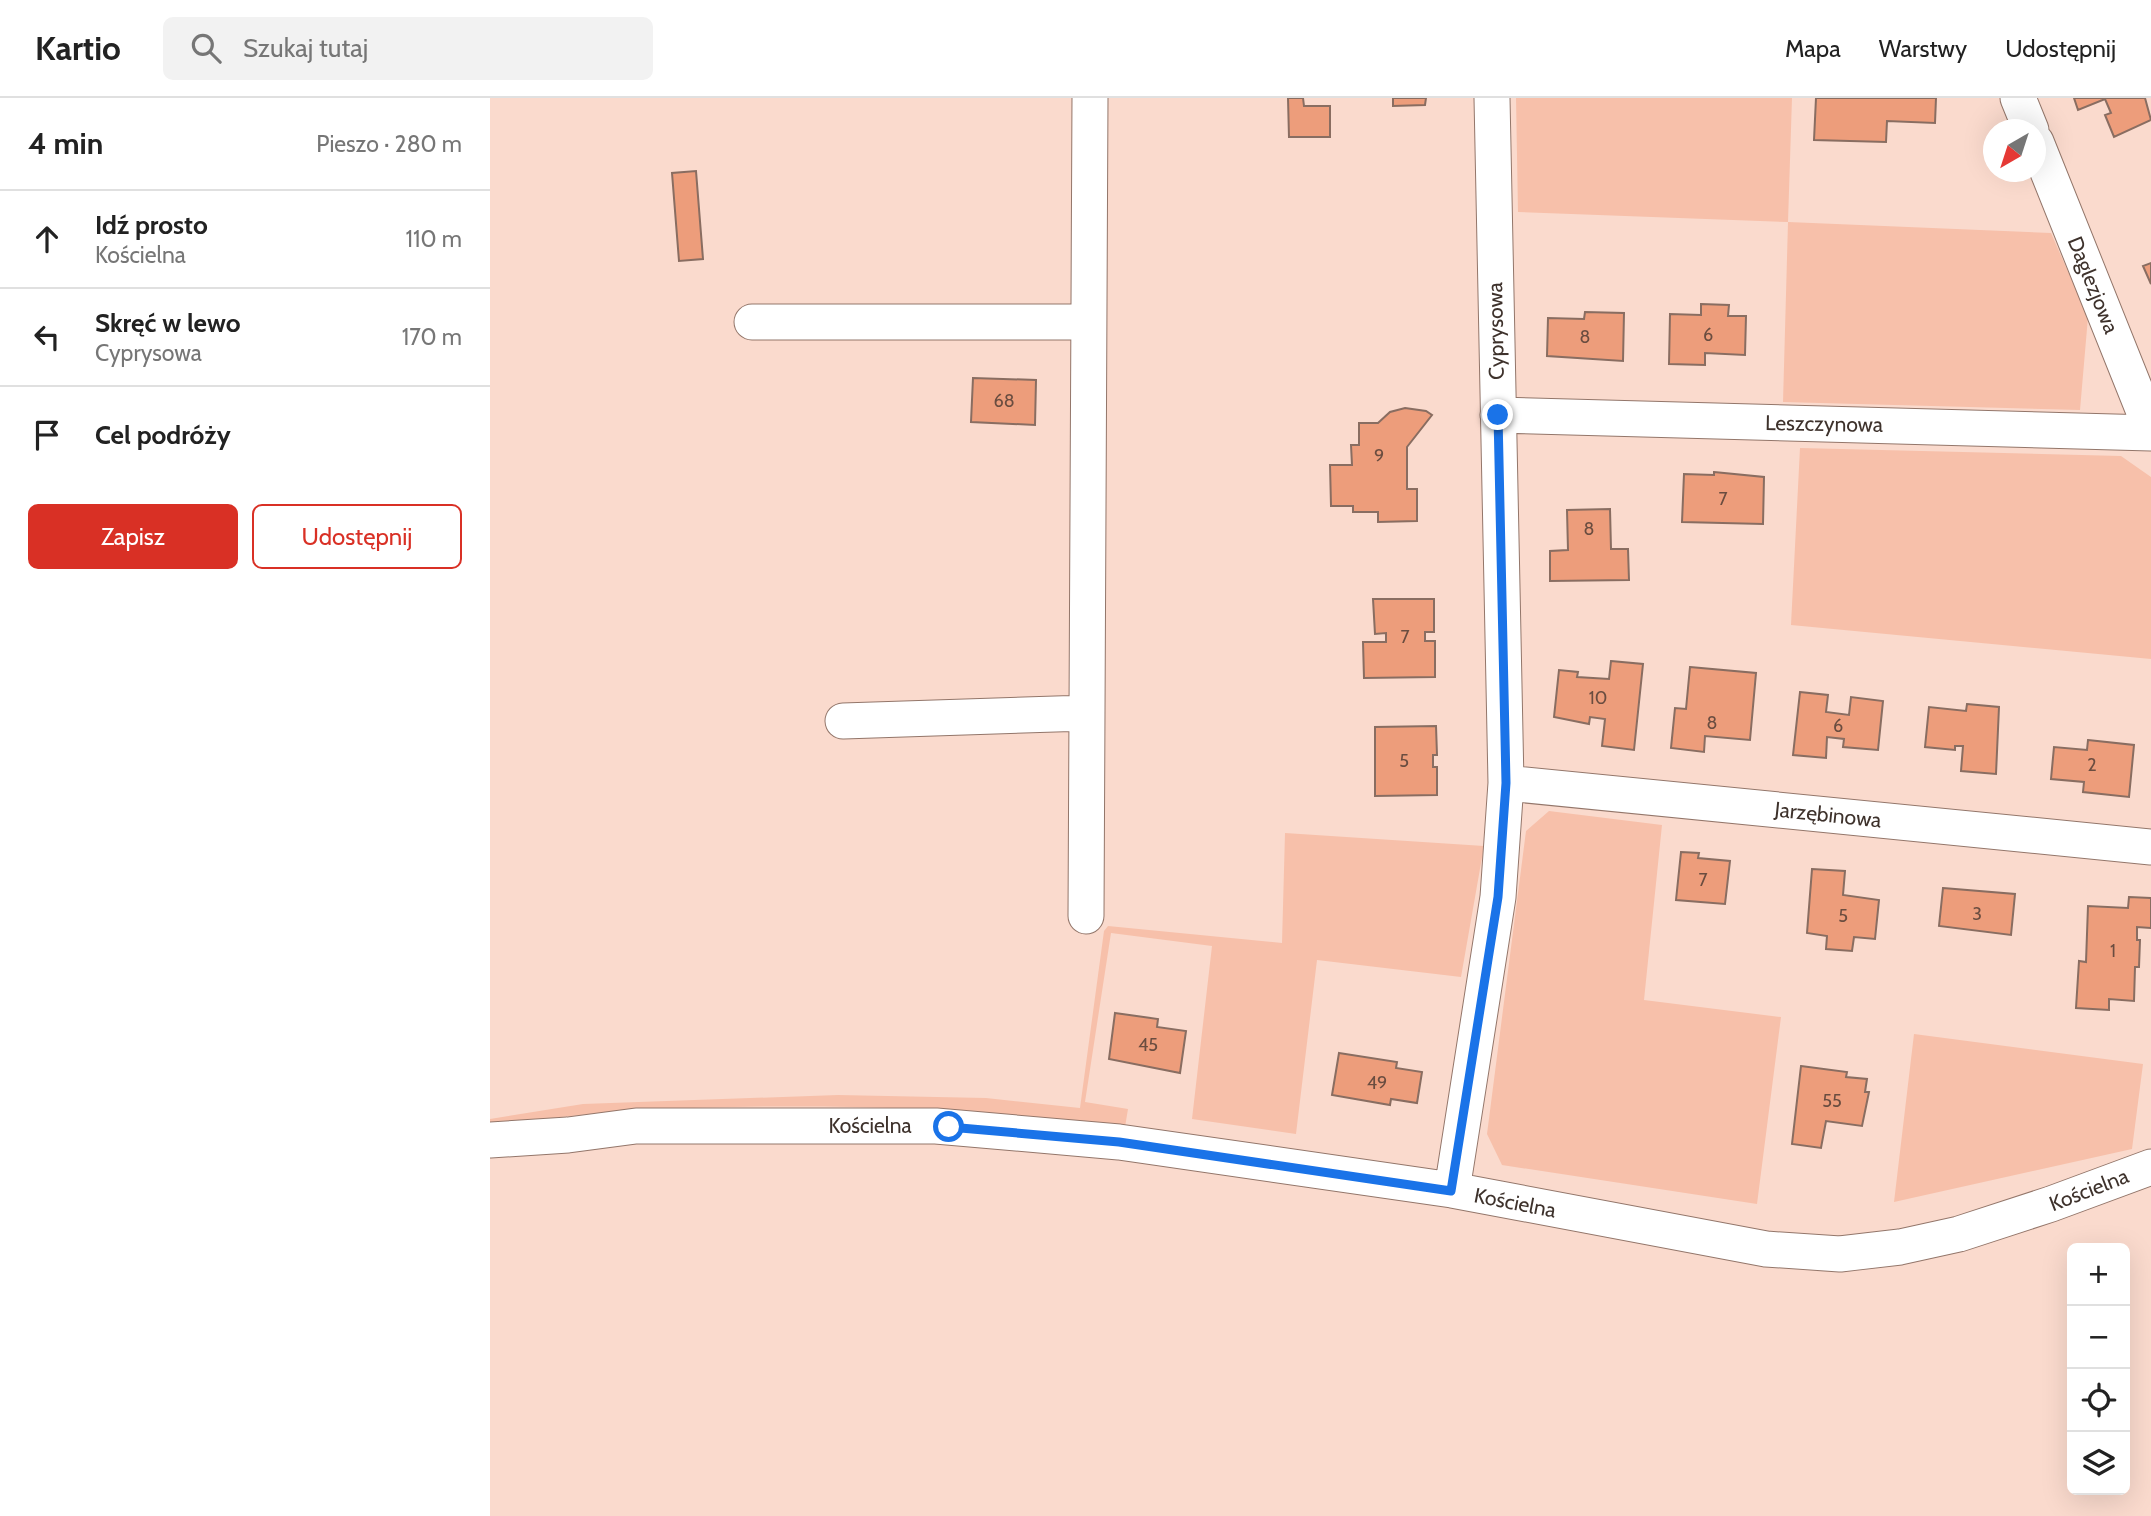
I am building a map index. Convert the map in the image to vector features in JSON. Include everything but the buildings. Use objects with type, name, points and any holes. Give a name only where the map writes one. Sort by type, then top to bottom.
[{"type":"street","points":[[1086,916],[1090,98]]},
{"type":"street","name":"Cyprysowa","points":[[1451,1191],[1498,897],[1506,783],[1492,98]]},
{"type":"street","points":[[2018,98],[2027,119]]},
{"type":"street","name":"Daglezjowa","points":[[2046,169],[2151,431]]},
{"type":"street","points":[[752,322],[1087,322]]},
{"type":"street","name":"Leszczynowa","points":[[1498,415],[2151,431]]},
{"type":"street","points":[[843,721],[1087,713]]},
{"type":"street","name":"Jarzębinowa","points":[[1506,783],[2151,847]]},
{"type":"street","name":"Kościelna","points":[[490,1140],[568,1135],[636,1126],[936,1126],[1119,1142],[1451,1191],[1766,1250],[1858,1254],[1959,1234],[2151,1167]]},
{"type":"shaded area","points":[[1516,98],[1792,98],[1788,222],[1518,212]]},
{"type":"shaded area","points":[[1788,222],[2051,233],[2088,317],[2080,410],[1783,402]]},
{"type":"shaded area","points":[[1800,448],[2121,456],[2151,477],[2151,659],[1791,625]]},
{"type":"shaded area","points":[[1549,811],[1662,825],[1644,1000],[1781,1017],[1757,1204],[1502,1165],[1487,1134],[1526,831]]},
{"type":"shaded area","points":[[1285,833],[1484,846],[1461,977],[1317,960],[1296,1134],[1192,1119],[1212,946],[1111,933],[1085,1102],[1128,1109],[1125,1127],[1004,1114],[821,1107],[638,1110],[490,1125],[490,1119],[583,1104],[838,1095],[986,1098],[1080,1108],[1104,931],[1108,926],[1282,943]]},
{"type":"shaded area","points":[[1914,1034],[2143,1064],[2132,1149],[1894,1202]]},
{"type":"route","points":[[949,1127],[1119,1142],[1451,1191],[1498,897],[1506,783],[1498,415]]}]
